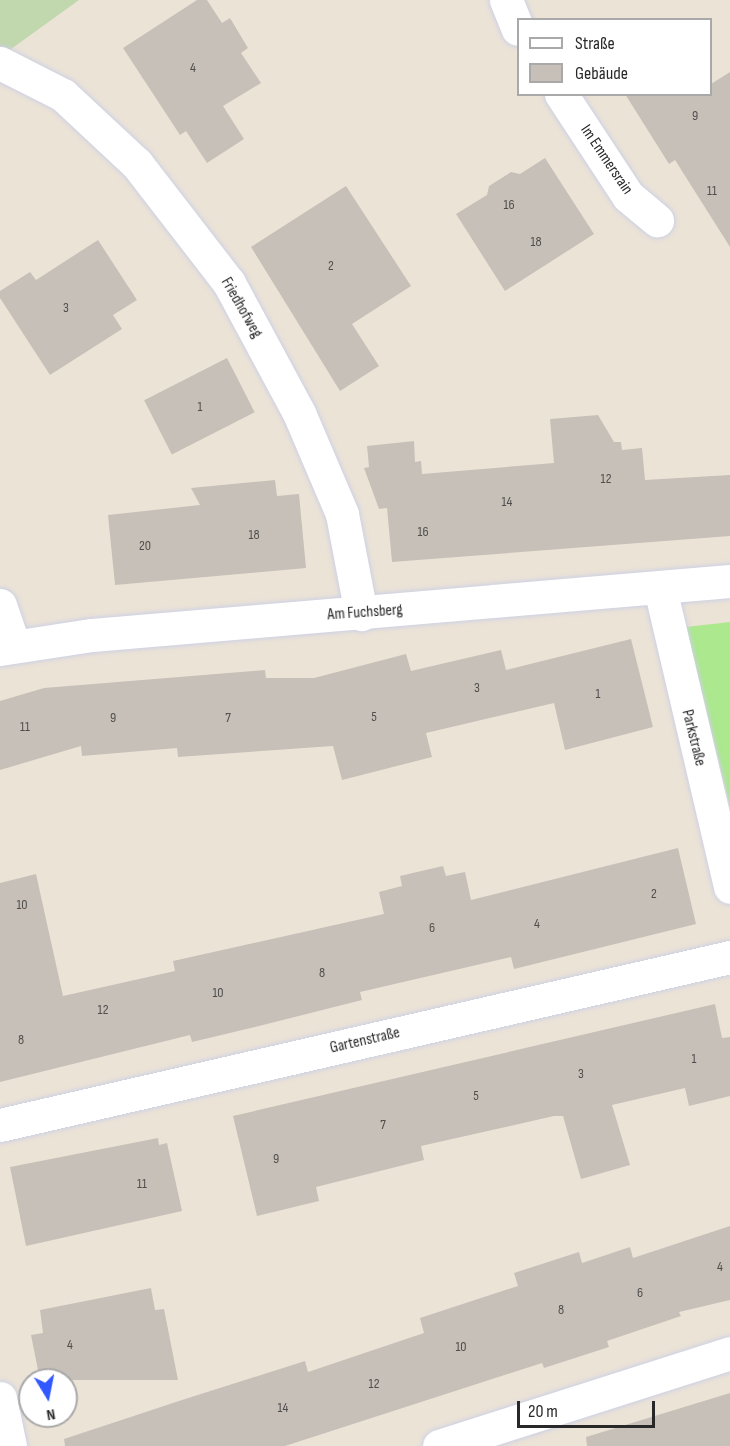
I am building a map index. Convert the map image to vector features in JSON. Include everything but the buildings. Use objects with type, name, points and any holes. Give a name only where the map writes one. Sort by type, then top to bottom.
[{"type":"street","points":[[506,0],[517,25]]},
{"type":"street","name":"Friedhofweg","points":[[8,66],[63,95],[137,164],[229,283],[299,413],[342,514],[361,614]]},
{"type":"street","name":"Im Emmersrain","points":[[562,96],[628,196],[657,220]]},
{"type":"street","name":"Am Fuchsberg","points":[[7,647],[92,635],[730,581]]},
{"type":"street","name":"Parkstraße","points":[[660,588],[730,887]]},
{"type":"street","points":[[0,604],[7,647]]},
{"type":"street","name":"Gartenstraße","points":[[0,1125],[730,957]]},
{"type":"street","points":[[439,1446],[730,1353]]},
{"type":"street","points":[[0,1398],[10,1446]]},
{"type":"green space","points":[[0,0],[79,0],[0,57]]},
{"type":"green space","points":[[730,622],[730,807],[686,627]]}]
